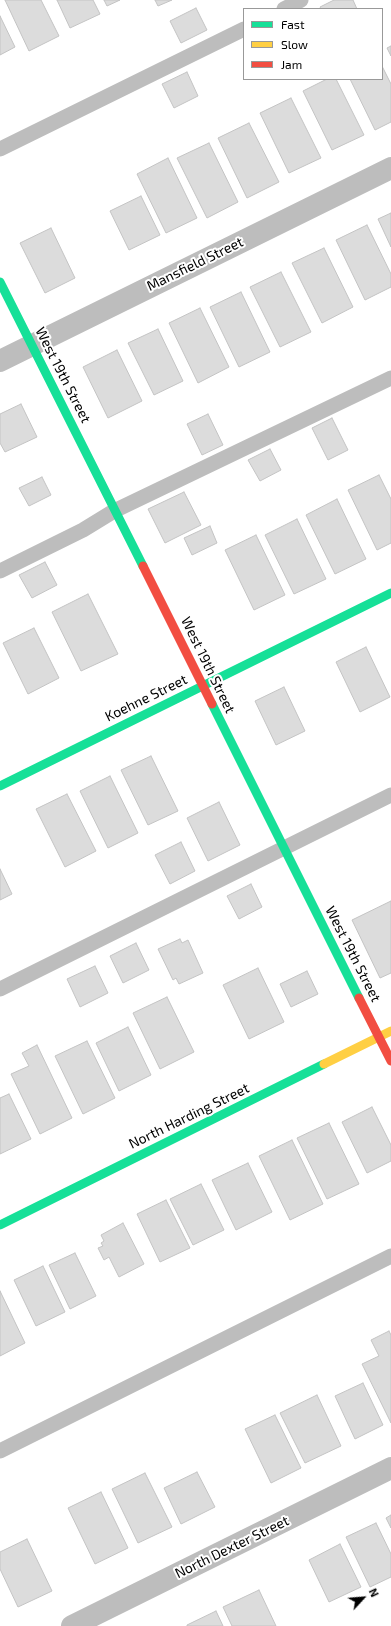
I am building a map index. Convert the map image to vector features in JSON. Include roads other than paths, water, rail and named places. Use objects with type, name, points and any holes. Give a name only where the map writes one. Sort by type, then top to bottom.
[{"type":"street","name":"Mansfield Street","points":[[0,361],[391,168]]},
{"type":"street","name":"West 19th Street","points":[[0,282],[391,1060]]},
{"type":"street","name":"Koehne Street","points":[[0,786],[391,593]]},
{"type":"street","name":"North Harding Street","points":[[0,1225],[391,1032]]},
{"type":"street","name":"North Dexter Street","points":[[72,1626],[391,1468]]},
{"type":"lane","points":[[286,8],[301,0]]},
{"type":"lane","points":[[0,149],[243,29]]},
{"type":"lane","points":[[0,571],[83,530],[115,510],[391,378]]},
{"type":"lane","points":[[0,989],[391,795]]},
{"type":"lane","points":[[0,1452],[391,1256]]}]
